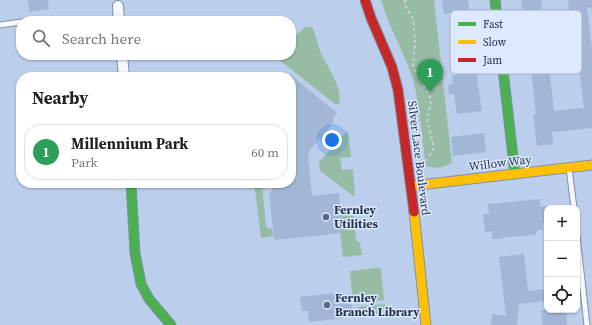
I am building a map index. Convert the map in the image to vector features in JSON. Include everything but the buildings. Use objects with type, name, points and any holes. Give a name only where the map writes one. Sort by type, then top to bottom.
[{"type":"street","name":"Silver Lace Boulevard","points":[[365,0],[392,67],[398,90],[411,186],[426,325]]},
{"type":"street","points":[[495,0],[496,10]]},
{"type":"street","points":[[118,6],[119,16]]},
{"type":"street","points":[[122,60],[124,72]]},
{"type":"street","points":[[504,74],[516,174]]},
{"type":"street","name":"Willow Way","points":[[411,186],[592,165]]},
{"type":"street","points":[[131,188],[135,253],[141,284],[149,298],[171,325]]},
{"type":"lane","points":[[0,25],[16,23]]},
{"type":"lane","points":[[569,167],[574,205]]},
{"type":"lane","points":[[578,241],[588,325]]},
{"type":"path","points":[[405,0],[405,5],[413,19],[413,65],[429,94],[430,101],[427,121],[433,143],[433,150],[421,169]]},
{"type":"path","points":[[554,180],[558,205]]},
{"type":"path","points":[[569,313],[571,325]]},
{"type":"green space","points":[[381,0],[434,0],[452,163],[445,166],[433,168],[426,166],[414,83],[407,62],[384,11]]},
{"type":"green space","points":[[305,27],[312,27],[320,51],[337,85],[340,98],[339,104],[335,104],[279,60],[296,60],[296,36]]},
{"type":"green space","points":[[348,130],[351,157],[340,158],[342,170],[353,169],[355,197],[320,171],[319,162]]},
{"type":"green space","points":[[255,188],[262,188],[266,227],[272,229],[273,236],[261,238]]},
{"type":"green space","points":[[354,214],[356,240],[360,243],[362,255],[343,257],[339,218],[344,217],[344,215]]},
{"type":"green space","points":[[377,268],[381,269],[384,300],[353,303],[350,271]]},
{"type":"green space","points":[[385,304],[384,314],[359,317],[357,307]]},
{"type":"traffic: fast","points":[[495,0],[496,10]]},
{"type":"traffic: fast","points":[[504,74],[515,174]]},
{"type":"traffic: fast","points":[[131,188],[135,253],[141,284],[149,299],[171,325]]},
{"type":"traffic: slow","points":[[411,186],[592,165]]},
{"type":"traffic: slow","points":[[414,212],[426,325]]},
{"type":"traffic: jam","points":[[365,0],[392,67],[398,90],[414,212]]},
{"type":"place","name":"Millennium Park","points":[[430,92]]},
{"type":"place","name":"Fernley Utilities","points":[[326,217]]},
{"type":"place","name":"Fernley Branch Library","points":[[327,305]]}]
